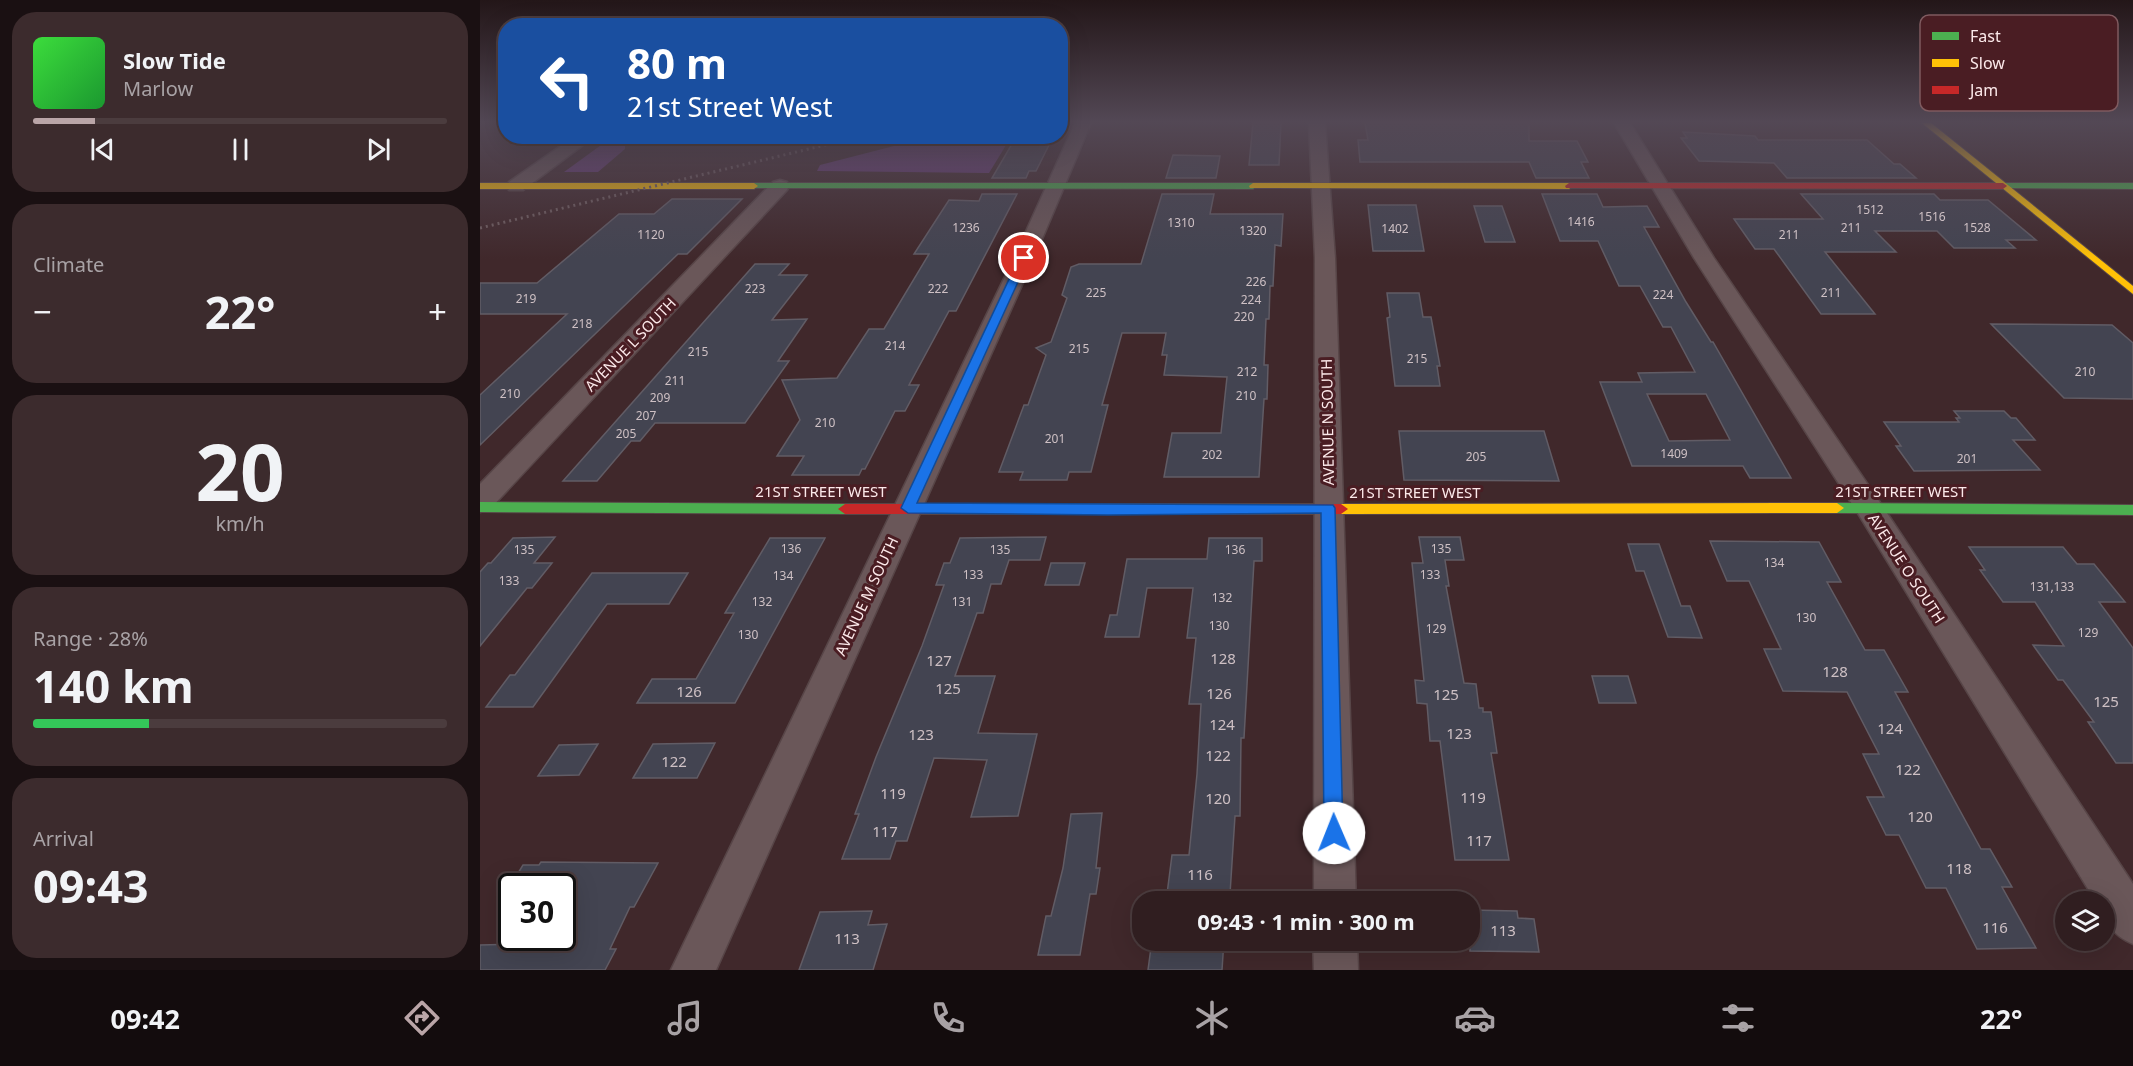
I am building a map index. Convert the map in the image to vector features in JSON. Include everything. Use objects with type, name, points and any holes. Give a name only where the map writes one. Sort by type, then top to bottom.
[{"type":"main road","points":[[1981,168],[2133,291]]},
{"type":"main road","points":[[480,186],[2133,186]]},
{"type":"main road","name":"21ST STREET WEST","points":[[480,507],[1108,510],[1328,508],[2133,510]]},
{"type":"street","points":[[516,186],[541,168]]},
{"type":"street","name":"AVENUE M SOUTH","points":[[693,970],[1064,168]]},
{"type":"street","name":"AVENUE N SOUTH","points":[[1319,168],[1325,258],[1335,891]]},
{"type":"street","name":"AVENUE O SOUTH","points":[[1649,168],[2133,922]]},
{"type":"street","name":"AVENUE L SOUTH","points":[[480,502],[780,186]]},
{"type":"street","points":[[1335,951],[1336,970]]},
{"type":"shaded area","points":[[569,168],[602,168],[598,172],[564,172]]},
{"type":"shaded area","points":[[818,168],[992,168],[989,173],[817,171]]},
{"type":"building","points":[[998,168],[1037,168],[1036,171],[1029,171],[1026,178],[992,178]]},
{"type":"building","points":[[1169,168],[1218,168],[1216,178],[1166,178]]},
{"type":"building","points":[[1532,168],[1584,168],[1589,178],[1536,178]]},
{"type":"building","points":[[1779,168],[1905,168],[1916,178],[1787,178]]},
{"type":"building","points":[[982,194],[1017,194],[956,311],[949,311],[909,385],[919,385],[905,411],[895,411],[865,469],[862,469],[859,475],[792,475],[804,456],[777,456],[800,420],[782,380],[837,378],[869,329],[884,329],[929,254],[914,254],[949,200],[979,201]]},
{"type":"building","points":[[1162,194],[1214,194],[1210,214],[1283,214],[1281,246],[1275,245],[1269,319],[1266,319],[1264,365],[1268,365],[1267,399],[1264,399],[1259,477],[1164,477],[1172,433],[1221,433],[1227,377],[1164,375],[1167,355],[1162,355],[1166,333],[1122,333],[1102,405],[1108,405],[1091,472],[1069,472],[1067,480],[1020,480],[1023,472],[999,472],[1024,405],[1028,405],[1046,355],[1036,348],[1051,342],[1067,298],[1062,295],[1071,267],[1079,264],[1141,264]]},
{"type":"building","points":[[1542,194],[1597,194],[1603,207],[1647,206],[1659,227],[1644,227],[1791,478],[1750,478],[1743,466],[1632,466],[1600,382],[1642,382],[1638,373],[1695,372],[1671,327],[1663,327],[1640,286],[1619,286],[1598,241],[1560,241]],"holes":[[[1647,394],[1706,394],[1730,440],[1669,441]]]},
{"type":"building","points":[[1801,194],[1934,194],[1940,200],[1988,200],[2036,240],[2006,240],[2015,248],[1954,248],[1937,231],[1875,231],[1896,252],[1825,252],[1875,314],[1821,314],[1774,249],[1755,249],[1734,219],[1823,219]]},
{"type":"building","points":[[672,199],[742,199],[687,254],[678,254],[480,445],[480,395],[567,314],[480,314],[480,283],[537,283],[619,214],[654,214]]},
{"type":"building","points":[[1368,205],[1416,205],[1424,251],[1373,251]]},
{"type":"building","points":[[1474,206],[1502,206],[1515,242],[1485,242]]},
{"type":"building","points":[[755,264],[789,264],[779,275],[807,275],[772,320],[807,319],[778,361],[789,361],[745,423],[655,423],[640,441],[631,441],[597,481],[563,481]]},
{"type":"building","points":[[1387,293],[1419,293],[1423,317],[1431,317],[1440,366],[1437,366],[1440,386],[1395,386],[1387,318],[1390,317]]},
{"type":"building","points":[[1991,324],[2112,325],[2133,343],[2133,399],[2064,398]]},
{"type":"building","points":[[1954,411],[2004,411],[2011,418],[2016,418],[2035,440],[2013,440],[2040,470],[1914,471],[1896,446],[1901,446],[1884,422],[1959,422],[1956,418],[1960,418]]},
{"type":"building","points":[[1399,431],[1544,431],[1559,481],[1404,480]]},
{"type":"building","points":[[555,537],[534,563],[552,563],[532,588],[527,588],[480,646],[480,572],[513,538]]},
{"type":"building","points":[[1046,537],[1040,560],[1009,560],[1001,584],[991,584],[983,613],[977,613],[955,676],[995,676],[978,733],[1037,734],[1018,816],[971,817],[987,760],[934,758],[907,841],[896,841],[890,859],[842,859],[859,814],[855,814],[876,757],[922,646],[944,585],[936,585],[944,563],[950,563],[960,538]]},
{"type":"building","points":[[1419,537],[1460,537],[1464,560],[1445,560],[1449,586],[1446,586],[1464,683],[1476,684],[1479,708],[1483,708],[1483,712],[1491,712],[1497,753],[1491,753],[1509,860],[1455,860],[1440,741],[1430,741],[1427,704],[1417,703],[1415,680],[1424,681],[1412,563],[1423,563]]},
{"type":"building","points":[[770,538],[825,538],[735,703],[637,703],[652,679],[696,679],[734,613],[725,613]]},
{"type":"building","points":[[1209,538],[1262,538],[1262,561],[1254,561],[1244,738],[1241,738],[1240,816],[1235,816],[1230,891],[1167,891],[1172,855],[1189,855],[1197,774],[1201,704],[1189,704],[1196,638],[1187,638],[1193,588],[1147,588],[1139,637],[1105,637],[1110,615],[1117,615],[1127,559],[1207,559]]},
{"type":"building","points":[[1710,541],[1819,542],[1841,582],[1827,582],[1865,650],[1884,650],[1908,692],[1895,692],[1981,849],[1990,849],[2012,887],[2002,887],[2036,948],[1977,949],[1946,888],[1926,888],[1899,835],[1886,835],[1867,797],[1884,797],[1863,754],[1879,754],[1847,692],[1783,691],[1764,649],[1781,649],[1749,581],[1727,581]]},
{"type":"building","points":[[1628,544],[1659,544],[1681,606],[1690,606],[1702,638],[1668,637],[1644,571],[1636,571]]},
{"type":"building","points":[[1969,547],[2063,547],[2077,564],[2094,564],[2125,602],[2099,602],[2133,648],[2133,763],[2116,763],[2088,722],[2094,722],[2063,680],[2058,680],[2033,645],[2064,646],[2035,602],[2003,602],[1980,570],[1985,570]]},
{"type":"building","points":[[1051,563],[1085,563],[1079,585],[1045,585]]},
{"type":"building","points":[[592,573],[688,573],[669,604],[607,604],[533,707],[486,707],[510,675],[515,675]]},
{"type":"building","points":[[1592,676],[1628,676],[1636,703],[1599,703]]},
{"type":"building","points":[[715,743],[697,778],[633,778],[653,744]]},
{"type":"building","points":[[598,744],[579,775],[538,776],[559,745]]},
{"type":"building","points":[[1102,813],[1096,868],[1100,868],[1096,894],[1090,894],[1080,955],[1038,955],[1046,916],[1051,916],[1063,868],[1071,814]]},
{"type":"building","points":[[541,862],[658,863],[634,907],[630,907],[610,949],[616,949],[605,970],[480,970],[480,945],[498,945],[498,951],[576,951],[576,873],[518,873],[523,865],[539,865]]},
{"type":"building","points":[[1480,910],[1517,911],[1518,918],[1534,919],[1539,952],[1470,951],[1480,951]]},
{"type":"building","points":[[872,911],[868,925],[887,924],[873,970],[799,970],[820,912]]},
{"type":"building","points":[[1151,951],[1223,951],[1222,970],[1148,970]]},
{"type":"railway","points":[[480,228],[729,168]]},
{"type":"traffic: fast","points":[[754,186],[1253,186]]},
{"type":"traffic: fast","points":[[2003,186],[2133,186]]},
{"type":"traffic: fast","points":[[480,507],[845,509]]},
{"type":"traffic: fast","points":[[1837,508],[2133,510]]},
{"type":"traffic: slow","points":[[1982,168],[2133,291]]},
{"type":"traffic: slow","points":[[480,186],[754,186]]},
{"type":"traffic: slow","points":[[1253,186],[1569,186]]},
{"type":"traffic: slow","points":[[1341,509],[1837,508]]},
{"type":"traffic: jam","points":[[1569,186],[2003,186]]},
{"type":"traffic: jam","points":[[845,509],[1341,509]]},
{"type":"route","points":[[1024,258],[908,508],[1108,510],[1328,508],[1334,833]]}]
